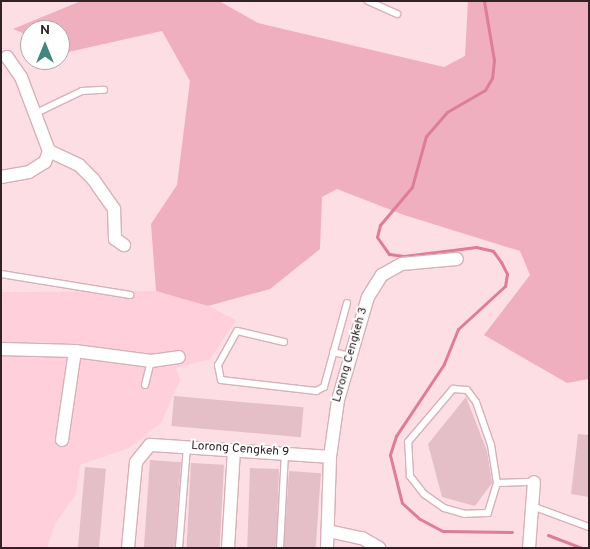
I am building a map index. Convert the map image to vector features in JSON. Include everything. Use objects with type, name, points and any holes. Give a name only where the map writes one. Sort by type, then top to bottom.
[{"type":"street","points":[[1,177],[29,172],[44,162],[48,151],[14,62],[7,57]]},
{"type":"street","points":[[48,151],[79,165],[93,179],[114,209],[115,239],[124,246]]},
{"type":"street","name":"Lorong Cengkeh 3","points":[[327,548],[330,457],[338,400],[368,297],[382,275],[402,264],[457,260]]},
{"type":"street","points":[[1,350],[75,351],[151,361],[179,356]]},
{"type":"street","points":[[62,440],[75,351]]},
{"type":"street","name":"Lorong Cengkeh 9","points":[[128,548],[136,462],[150,445],[330,457]]},
{"type":"street","points":[[228,548],[234,450]]},
{"type":"street","points":[[529,548],[534,482]]},
{"type":"street","points":[[328,531],[362,538],[379,548]]},
{"type":"lane","points":[[368,1],[397,14]]},
{"type":"lane","points":[[34,114],[82,91],[104,90]]},
{"type":"lane","points":[[1,274],[130,295]]},
{"type":"lane","points":[[284,342],[237,331],[218,365],[221,380],[316,391],[324,387],[347,303]]},
{"type":"lane","points":[[333,352],[350,356]]},
{"type":"lane","points":[[145,385],[151,361]]},
{"type":"lane","points":[[453,389],[467,390],[476,402],[491,445],[497,482],[488,513],[465,514],[444,508],[424,494],[410,476],[408,442],[453,389]]},
{"type":"lane","points":[[179,548],[186,447]]},
{"type":"lane","points":[[280,548],[284,453]]},
{"type":"lane","points":[[497,482],[534,482]]},
{"type":"lane","points":[[532,506],[589,527]]},
{"type":"shaded area","points":[[81,1],[219,1],[258,23],[444,67],[465,56],[468,1],[589,1],[589,379],[567,383],[484,335],[530,275],[520,251],[404,215],[337,189],[322,197],[320,249],[270,289],[208,306],[156,291],[151,224],[177,185],[190,81],[162,31],[70,52],[70,20],[35,20]]},
{"type":"shaded area","points":[[20,26],[20,32],[13,29]]},
{"type":"shaded area","points":[[156,291],[208,306],[236,320],[210,359],[176,368],[180,380],[161,423],[129,448],[80,465],[76,494],[55,524],[47,548],[1,548],[1,292]]},
{"type":"building","points":[[174,396],[304,407],[301,437],[171,426]]},
{"type":"building","points":[[466,397],[487,451],[492,483],[475,506],[442,497],[428,444]]},
{"type":"building","points":[[578,434],[589,435],[589,497],[571,494]]},
{"type":"building","points":[[150,460],[181,462],[175,548],[144,548]]},
{"type":"building","points":[[191,463],[224,465],[220,548],[187,548]]},
{"type":"building","points":[[85,467],[106,469],[99,548],[78,548]]},
{"type":"building","points":[[250,468],[279,469],[276,548],[247,548]]},
{"type":"building","points":[[289,471],[321,473],[316,548],[284,548]]},
{"type":"waterway","points":[[484,1],[494,60],[492,78],[485,90],[447,112],[426,136],[412,187],[380,225],[377,237],[389,254],[404,256],[476,247],[493,251],[507,274],[505,286],[458,329],[444,364],[396,436],[390,455],[402,503],[420,519],[443,531],[512,532]]},
{"type":"waterway","points":[[548,535],[582,548]]}]
